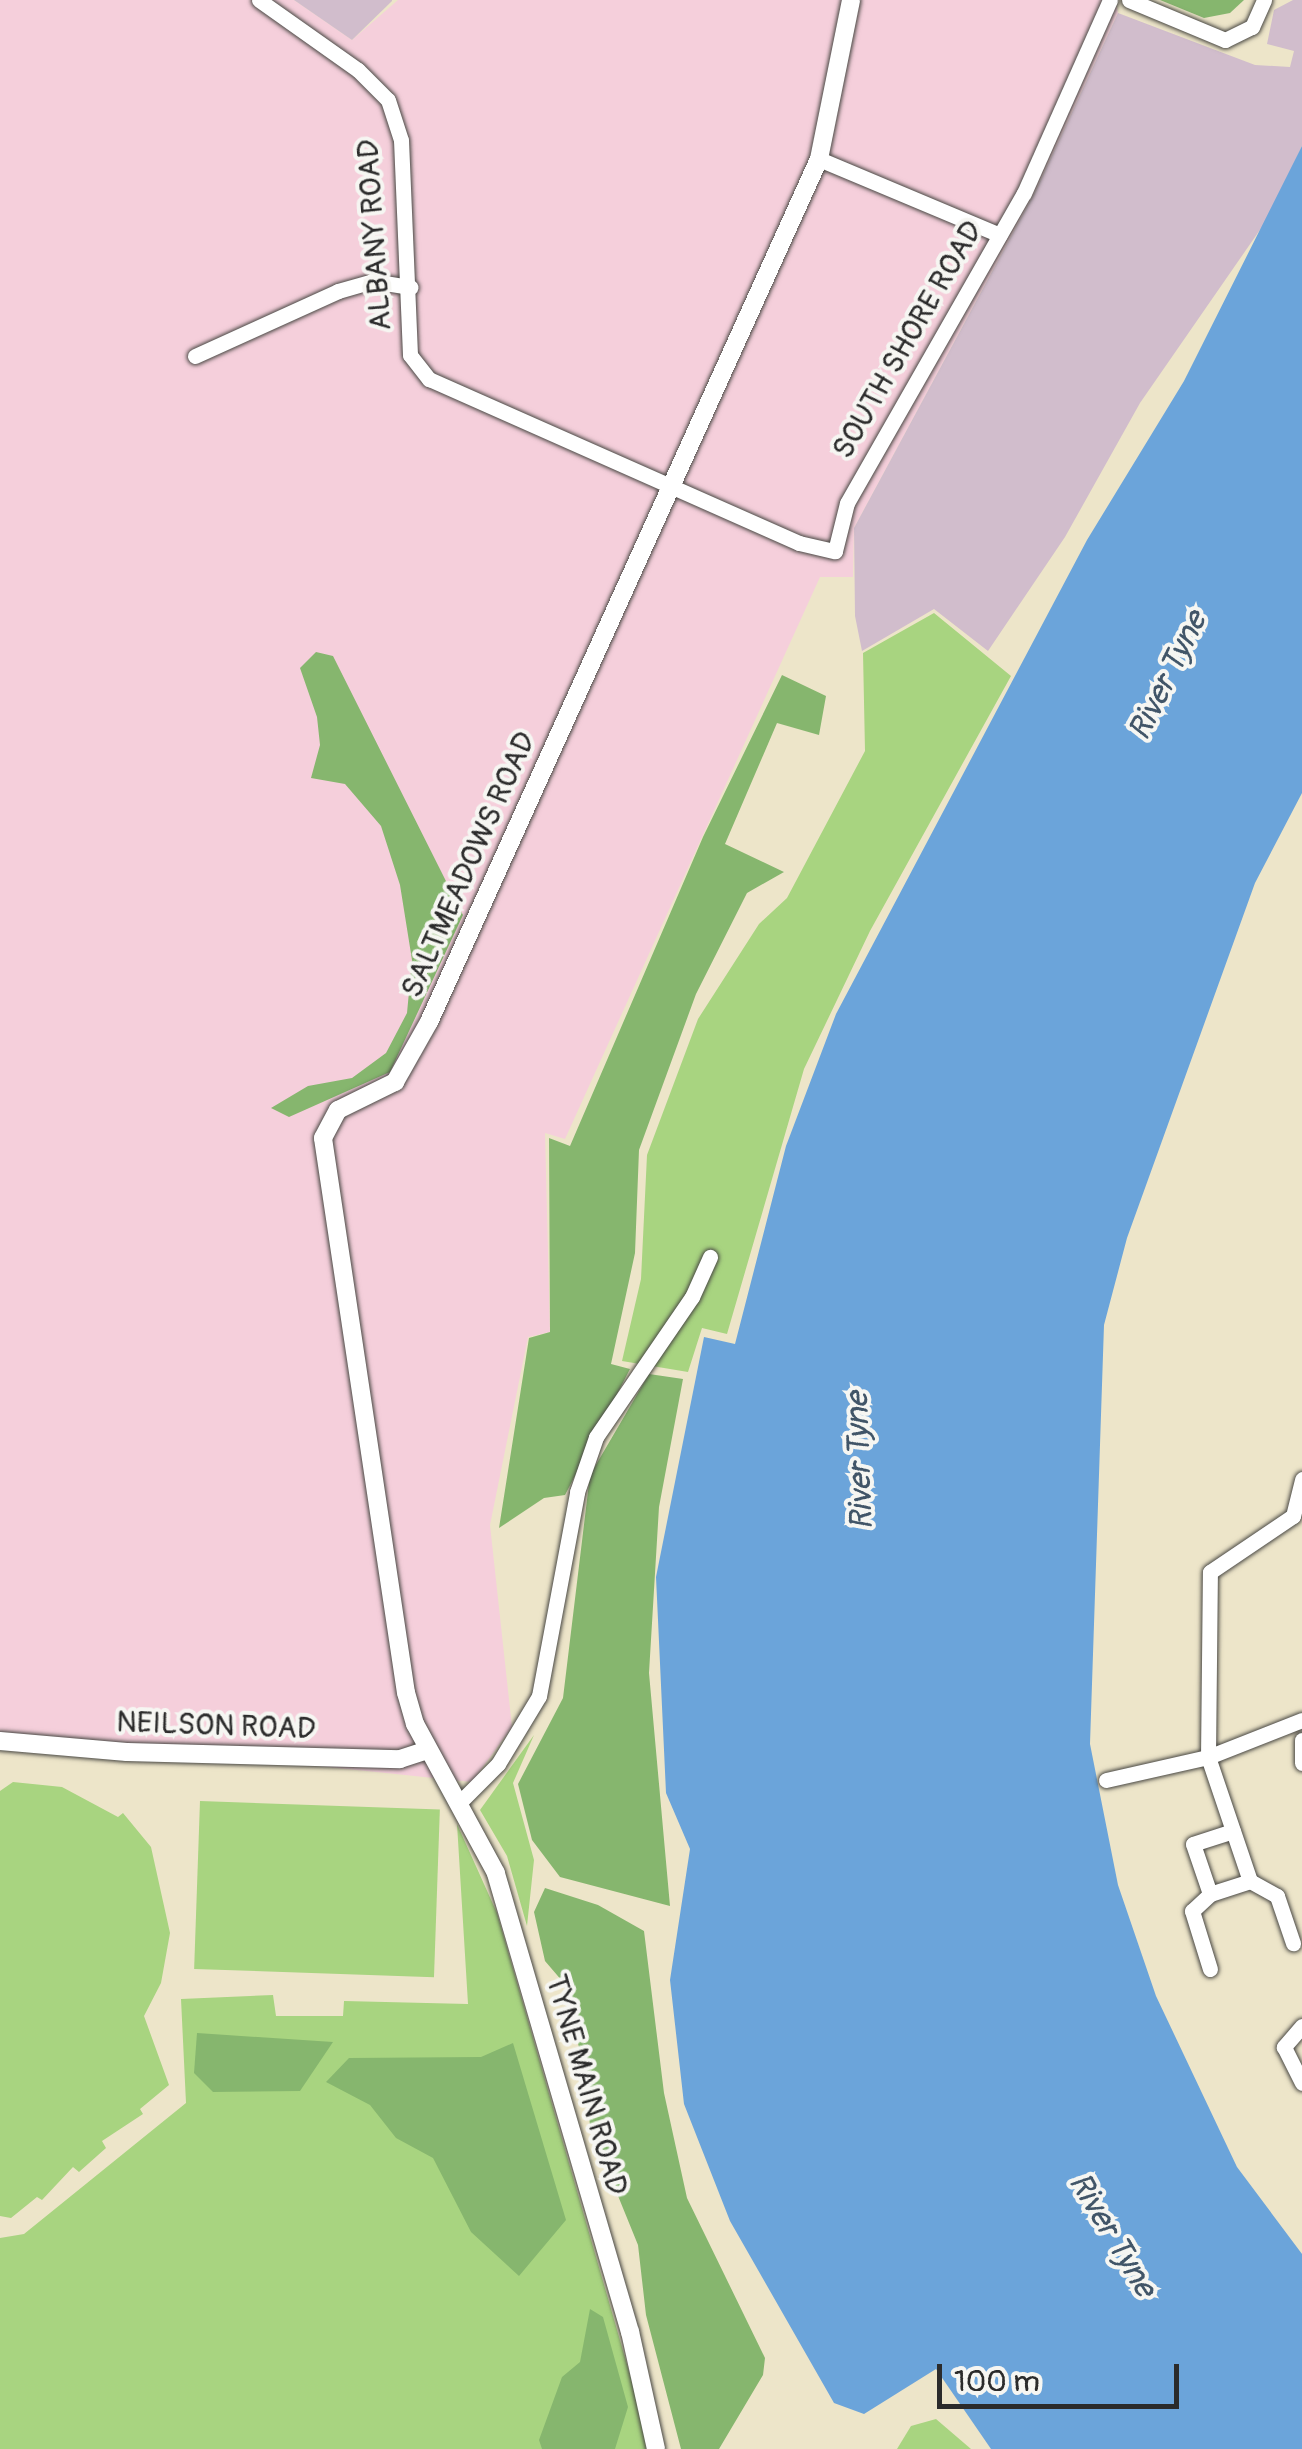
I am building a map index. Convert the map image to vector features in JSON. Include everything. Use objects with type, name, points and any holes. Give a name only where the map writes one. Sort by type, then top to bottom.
[{"type":"street","name":"ALBANY ROAD","points":[[259,0],[358,70],[388,100],[401,140],[412,287],[410,355],[429,380],[672,485]]},
{"type":"street","name":"SALTMEADOWS ROAD","points":[[428,1750],[406,1693],[323,1138],[338,1110],[382,1092],[410,1062],[819,159],[851,0]]},
{"type":"street","name":"SOUTH SHORE ROAD","points":[[672,485],[799,543],[835,551],[847,503],[1000,235],[1078,85],[1110,0]]},
{"type":"street","points":[[1129,0],[1225,40],[1241,38],[1264,0]]},
{"type":"street","points":[[819,159],[1000,235]]},
{"type":"street","points":[[195,356],[338,291],[372,281],[412,287]]},
{"type":"street","points":[[460,1802],[498,1764],[539,1696],[577,1492],[596,1437],[692,1298],[710,1256]]},
{"type":"street","points":[[1293,1943],[1277,1896],[1250,1881],[1208,1758],[1210,1572],[1293,1516],[1302,1479]]},
{"type":"street","points":[[1106,1780],[1208,1758],[1302,1720]]},
{"type":"street","points":[[1302,1740],[1302,1764]]},
{"type":"street","name":"NEILSON ROAD","points":[[0,1742],[127,1752],[400,1759],[428,1750]]},
{"type":"street","name":"TYNE MAIN ROAD","points":[[428,1750],[496,1873],[630,2332],[656,2449]]},
{"type":"street","points":[[1210,1894],[1194,1844],[1233,1830]]},
{"type":"street","points":[[1210,1969],[1192,1911],[1210,1894],[1250,1881]]},
{"type":"street","points":[[1302,2026],[1284,2047],[1302,2082]]},
{"type":"shaded area","points":[[0,0],[294,0],[352,40],[398,0],[1115,0],[1118,13],[1036,190],[854,528],[853,577],[820,577],[565,1139],[545,1133],[550,1332],[528,1337],[490,1525],[512,1727],[472,1782],[0,1733]]},
{"type":"shaded area","points":[[294,0],[392,0],[392,1],[352,40]]},
{"type":"shaded area","points":[[1293,0],[1302,0],[1302,146],[1273,211],[1140,403],[1065,537],[988,651],[934,609],[862,651],[855,616],[854,528],[1036,190],[1118,13],[1255,65],[1290,67],[1294,51],[1267,44],[1274,10]]},
{"type":"green space","points":[[1160,0],[1244,0],[1230,13],[1204,18]]},
{"type":"green space","points":[[934,613],[1011,676],[870,931],[804,1069],[727,1334],[702,1328],[688,1372],[622,1361],[641,1279],[647,1155],[698,1019],[759,924],[787,898],[865,751],[863,653]]},
{"type":"green space","points":[[316,652],[333,656],[463,915],[390,1072],[289,1117],[271,1108],[308,1086],[352,1078],[386,1053],[407,1013],[412,960],[400,885],[381,826],[345,784],[311,778],[320,745],[317,717],[300,668]]},
{"type":"green space","points":[[782,675],[826,696],[819,735],[777,723],[725,844],[784,872],[747,893],[696,994],[639,1150],[635,1253],[611,1364],[630,1369],[565,1495],[544,1498],[499,1528],[529,1338],[550,1332],[549,1138],[570,1146],[703,837]]},
{"type":"green space","points":[[649,1374],[683,1379],[659,1507],[649,1673],[670,1906],[560,1877],[532,1840],[518,1784],[563,1698],[590,1475]]},
{"type":"green space","points":[[534,1735],[513,1783],[534,1860],[527,1926],[507,1856],[480,1810]]},
{"type":"green space","points":[[13,1782],[62,1787],[118,1817],[123,1813],[151,1847],[170,1933],[161,1983],[144,2016],[169,2085],[140,2109],[143,2114],[102,2141],[106,2148],[79,2172],[73,2167],[42,2200],[37,2197],[11,2218],[0,2216],[0,1791]]},
{"type":"green space","points":[[200,1801],[440,1809],[434,1977],[194,1969]]},
{"type":"green space","points":[[457,1824],[497,1913],[643,2420],[646,2449],[0,2449],[0,2238],[24,2234],[186,2103],[181,1999],[273,1995],[276,2016],[343,2016],[344,2001],[468,2004]]},
{"type":"green space","points":[[545,1888],[598,1905],[644,1931],[664,2093],[687,2198],[765,2358],[763,2375],[719,2449],[681,2449],[646,2315],[638,2245],[590,2127],[586,2076],[563,1982],[545,1961],[534,1912]]},
{"type":"green space","points":[[197,2033],[333,2042],[300,2091],[213,2092],[194,2073]]},
{"type":"green space","points":[[513,2043],[566,2220],[519,2276],[471,2232],[433,2158],[396,2138],[370,2105],[326,2082],[349,2058],[481,2057]]},
{"type":"green space","points":[[590,2309],[603,2317],[628,2407],[615,2449],[542,2449],[539,2440],[562,2377],[580,2362]]},
{"type":"green space","points":[[936,2419],[971,2449],[897,2449],[911,2426]]},
{"type":"water","name":"River Tyne","points":[[1302,146],[1302,793],[1255,883],[1127,1238],[1104,1325],[1090,1744],[1118,1885],[1156,1996],[1237,2167],[1302,2254],[1302,2449],[991,2449],[936,2369],[864,2414],[834,2403],[730,2221],[684,2104],[670,1980],[690,1849],[666,1793],[656,1577],[704,1337],[735,1344],[786,1146],[836,1014],[1087,540],[1184,381]]}]
